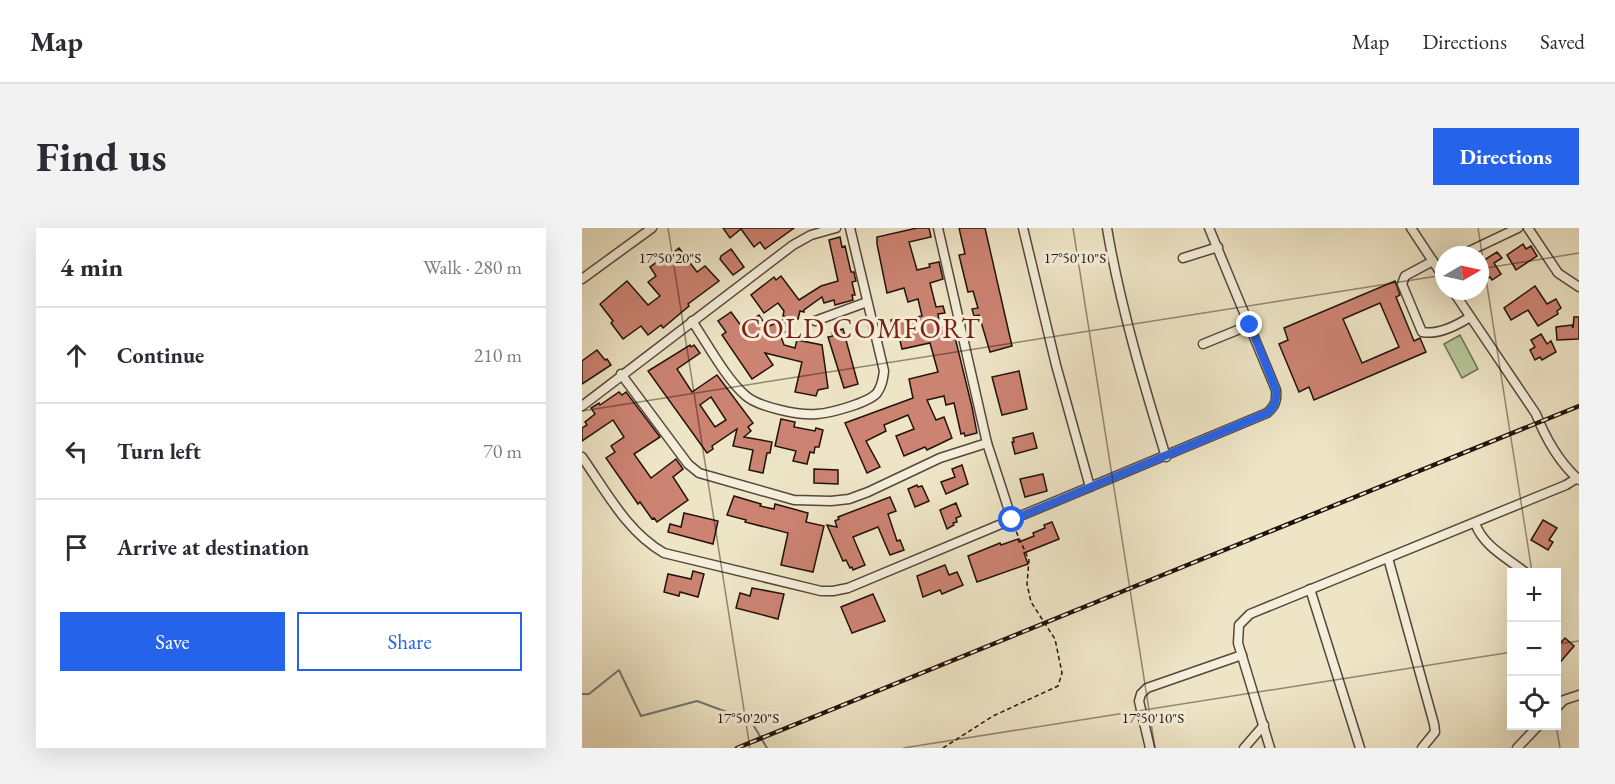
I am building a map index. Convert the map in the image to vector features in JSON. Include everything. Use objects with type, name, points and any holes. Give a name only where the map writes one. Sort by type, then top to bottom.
[{"type":"street","points":[[582,279],[652,228]]},
{"type":"street","points":[[582,405],[794,245],[811,235],[836,228]]},
{"type":"street","points":[[692,321],[728,374],[747,397],[773,407],[815,415],[857,404],[876,394],[883,382],[884,371],[850,228]]},
{"type":"street","points":[[938,228],[987,443],[1012,520]]},
{"type":"street","points":[[1023,228],[1056,365],[1090,487]]},
{"type":"street","points":[[1107,228],[1133,342],[1166,456]]},
{"type":"street","points":[[582,457],[635,532],[664,553],[821,591],[848,588],[1267,413],[1274,406],[1277,398],[1276,390],[1209,228]]},
{"type":"street","points":[[1411,228],[1435,261]]},
{"type":"street","points":[[1480,246],[1518,228]]},
{"type":"street","points":[[1528,228],[1558,273],[1579,287]]},
{"type":"street","points":[[1183,258],[1218,247]]},
{"type":"street","points":[[1435,266],[1405,276],[1401,284],[1422,333],[1431,334],[1470,318]]},
{"type":"street","points":[[1270,748],[1238,643],[1239,625],[1250,614],[1475,524],[1578,479],[1544,432],[1536,414],[1459,300]]},
{"type":"street","points":[[815,321],[867,302]]},
{"type":"street","points":[[1203,344],[1250,325]]},
{"type":"street","points":[[621,374],[688,464],[699,473],[794,500],[849,499],[940,458],[987,443]]},
{"type":"street","points":[[1475,524],[1486,543],[1518,568]]},
{"type":"street","points":[[1388,558],[1434,724],[1435,732],[1422,748]]},
{"type":"street","points":[[1310,589],[1360,748]]},
{"type":"street","points":[[1150,748],[1139,701],[1141,694],[1147,688],[1242,655]]},
{"type":"street","points":[[1561,702],[1563,699],[1579,695]]},
{"type":"street","points":[[1244,748],[1264,725]]},
{"type":"street","points":[[1517,748],[1535,730]]},
{"type":"path","points":[[943,748],[993,716],[1058,686],[1062,673],[1055,639],[1031,602],[1027,584],[1029,560],[1012,520]]},
{"type":"green space","points":[[1460,335],[1478,369],[1462,378],[1444,344]]},
{"type":"building","points":[[723,228],[794,228],[765,249],[760,242],[754,247],[741,229],[730,238]]},
{"type":"building","points":[[917,228],[929,228],[931,237],[909,242],[917,270],[939,262],[943,279],[930,283],[936,307],[943,306],[945,313],[938,314],[940,328],[952,325],[977,433],[965,436],[964,433],[961,434],[954,403],[946,405],[944,396],[927,400],[936,420],[944,417],[952,438],[927,450],[925,447],[904,456],[896,436],[914,429],[908,415],[884,425],[886,431],[866,441],[880,467],[867,473],[845,423],[913,398],[909,379],[938,372],[930,343],[902,349],[898,332],[894,332],[891,320],[900,317],[901,320],[922,316],[918,299],[908,302],[904,288],[887,293],[877,244],[877,237]]},
{"type":"building","points":[[959,228],[985,228],[1012,346],[990,352],[979,315],[974,316],[972,309],[978,308],[973,291],[968,292],[959,255],[965,254]]},
{"type":"building","points":[[840,237],[856,281],[852,282],[855,295],[852,295],[853,300],[835,305],[834,300],[824,303],[822,297],[804,312],[800,311],[798,319],[783,316],[784,311],[778,303],[764,313],[751,295],[774,277],[776,280],[781,276],[799,300],[821,286],[838,281],[829,240]]},
{"type":"building","points":[[1523,244],[1526,249],[1531,246],[1537,256],[1516,270],[1507,255]]},
{"type":"building","points":[[679,248],[697,272],[705,266],[719,281],[688,304],[689,306],[663,328],[661,325],[648,335],[641,326],[623,339],[600,304],[627,281],[648,305],[660,296],[648,282],[656,276],[650,267],[661,259],[663,261]]},
{"type":"building","points":[[731,249],[744,267],[733,275],[720,259]]},
{"type":"building","points":[[1497,252],[1502,258],[1494,263],[1501,274],[1492,280],[1489,278],[1489,257]]},
{"type":"building","points":[[1395,281],[1400,295],[1396,297],[1414,341],[1420,338],[1426,352],[1314,400],[1309,387],[1299,392],[1279,344],[1288,340],[1284,328]],"holes":[[[1380,303],[1399,347],[1362,363],[1343,319]]]},
{"type":"building","points":[[1535,286],[1547,304],[1556,299],[1561,308],[1557,311],[1558,314],[1538,326],[1528,310],[1511,320],[1504,308]]},
{"type":"building","points":[[731,312],[742,327],[759,315],[767,327],[785,319],[790,330],[780,334],[784,345],[795,348],[797,340],[822,345],[828,388],[818,390],[816,396],[795,392],[802,362],[765,353],[773,365],[752,379],[722,335],[726,332],[718,321]]},
{"type":"building","points":[[1574,317],[1579,317],[1579,339],[1557,340],[1556,327],[1572,325],[1573,328]]},
{"type":"building","points":[[843,329],[858,384],[844,388],[828,337],[833,336],[832,332]]},
{"type":"building","points":[[1541,334],[1547,344],[1551,341],[1556,352],[1542,360],[1540,357],[1535,360],[1530,350],[1535,347],[1531,340]]},
{"type":"building","points":[[690,345],[691,347],[694,345],[700,353],[677,369],[692,392],[717,375],[753,423],[748,427],[751,431],[744,437],[772,442],[763,473],[749,470],[753,450],[733,446],[737,429],[712,446],[713,449],[707,453],[648,371]],"holes":[[[711,397],[726,420],[715,427],[700,405]]]},
{"type":"building","points":[[597,350],[611,365],[582,384],[582,361]]},
{"type":"building","points":[[1019,371],[1027,409],[1002,415],[992,377]]},
{"type":"building","points":[[619,392],[622,395],[626,392],[660,437],[634,454],[651,478],[676,459],[683,469],[673,477],[688,500],[657,522],[654,518],[652,519],[640,502],[638,504],[606,458],[615,452],[611,446],[624,437],[613,420],[582,441],[582,428],[587,425],[585,422],[595,414],[591,408],[599,403],[600,405]]},
{"type":"building","points":[[781,419],[795,422],[794,427],[815,431],[816,428],[823,430],[819,447],[815,447],[814,453],[810,452],[807,464],[793,461],[796,451],[775,446]]},
{"type":"building","points":[[1033,433],[1037,448],[1015,454],[1013,438]]},
{"type":"building","points":[[962,465],[968,484],[946,494],[941,482],[955,477],[952,469]]},
{"type":"building","points":[[814,469],[838,470],[838,484],[814,483]]},
{"type":"building","points":[[1043,474],[1047,491],[1025,497],[1020,479]]},
{"type":"building","points":[[917,485],[922,486],[929,501],[915,507],[908,489]]},
{"type":"building","points":[[734,496],[761,504],[760,506],[774,509],[775,504],[808,513],[806,522],[824,526],[813,572],[781,565],[788,533],[727,515]]},
{"type":"building","points":[[890,497],[896,511],[888,514],[897,541],[900,540],[904,550],[890,555],[878,527],[853,537],[865,565],[853,570],[846,560],[843,561],[827,525],[837,527],[835,521],[839,519],[838,517]]},
{"type":"building","points":[[956,503],[961,516],[956,518],[957,522],[947,529],[940,510]]},
{"type":"building","points":[[684,513],[718,521],[713,544],[668,532],[670,524],[681,527]]},
{"type":"building","points":[[1543,520],[1557,528],[1549,540],[1553,542],[1548,550],[1531,540]]},
{"type":"building","points":[[1052,522],[1059,539],[1024,553],[1028,564],[977,582],[968,556],[1000,543],[1001,545],[1018,539],[1019,542],[1034,536],[1033,533]]},
{"type":"building","points":[[945,565],[949,575],[957,572],[963,585],[942,594],[940,590],[923,597],[917,576]]},
{"type":"building","points":[[693,571],[704,574],[698,597],[680,592],[679,596],[664,592],[668,574],[691,579]]},
{"type":"building","points":[[752,588],[784,594],[778,619],[736,608],[740,593],[750,596]]},
{"type":"building","points":[[873,594],[885,621],[852,633],[841,607]]},
{"type":"building","points":[[1565,638],[1574,646],[1561,661],[1561,642]]},
{"type":"waterway","points":[[582,694],[589,694],[619,670],[641,716],[697,701],[751,721],[767,748]]},
{"type":"railway","points":[[737,748],[1579,406]]},
{"type":"district","name":"COLD COMFORT","points":[[861,328]]},
{"type":"route","points":[[1012,520],[1267,413],[1274,406],[1277,398],[1276,390],[1250,325]]}]
